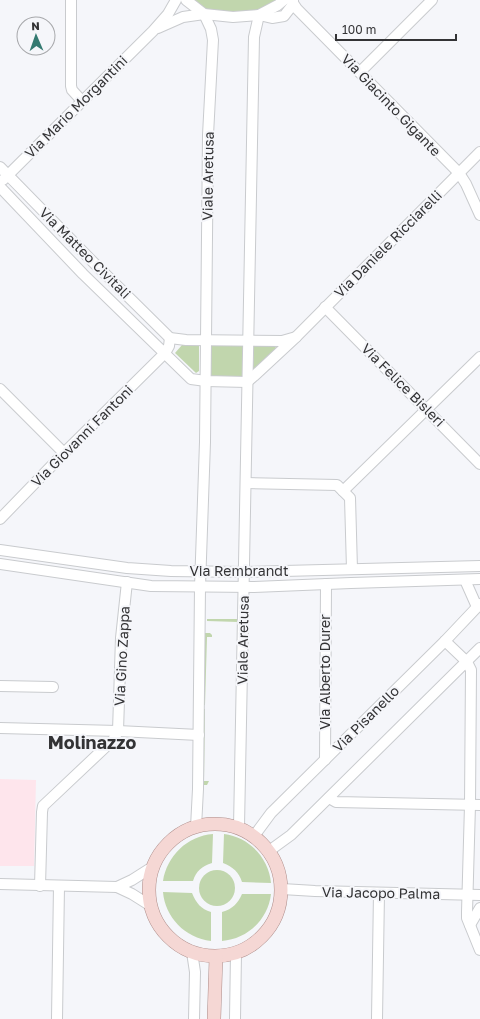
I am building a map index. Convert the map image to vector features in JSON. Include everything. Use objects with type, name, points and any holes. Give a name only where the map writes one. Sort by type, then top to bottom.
[{"type":"main road","points":[[210,824],[240,827],[254,836],[269,851],[279,871],[282,889],[279,908],[272,924],[257,942],[246,948],[236,953],[216,957],[192,952],[180,946],[167,935],[157,922],[151,906],[149,887],[154,866],[162,851],[173,839],[186,830],[210,824]]},
{"type":"main road","points":[[214,1019],[216,957]]},
{"type":"street","points":[[71,0],[71,86],[72,90],[82,101]]},
{"type":"street","name":"Via Mario Morgantini","points":[[0,183],[153,31],[168,14],[176,0]]},
{"type":"street","points":[[186,0],[204,14]]},
{"type":"street","points":[[360,72],[432,0]]},
{"type":"street","name":"Via Mario Morgantini","points":[[153,31],[183,17],[204,14],[233,17],[259,14],[272,18],[284,16],[291,7],[290,1]]},
{"type":"street","name":"Via Giacinto Gigante","points":[[290,1],[459,173],[463,178],[480,215]]},
{"type":"street","name":"Viale Aretusa","points":[[196,827],[199,735],[200,587],[207,340],[208,135],[213,40],[211,29],[204,14]]},
{"type":"street","name":"Viale Aretusa","points":[[240,827],[254,37],[259,14]]},
{"type":"street","name":"Via Daniele Ricciarelli","points":[[247,382],[296,337],[480,152]]},
{"type":"street","name":"Via Matteo Civitali","points":[[0,167],[170,338]]},
{"type":"street","name":"Via Matteo Civitali","points":[[0,186],[83,274],[191,379],[206,382]]},
{"type":"street","name":"Via Felice Bisleri","points":[[325,307],[480,464]]},
{"type":"street","points":[[165,353],[169,346],[170,338],[179,340],[282,341],[296,337]]},
{"type":"street","name":"Via Giovanni Fantoni","points":[[0,518],[165,353]]},
{"type":"street","points":[[343,491],[480,357]]},
{"type":"street","points":[[206,382],[247,382]]},
{"type":"street","points":[[0,389],[64,453]]},
{"type":"street","points":[[246,484],[337,485],[350,498],[352,569]]},
{"type":"street","name":"Via Rembrandt","points":[[0,550],[127,568],[201,571],[244,572],[480,566]]},
{"type":"street","name":"Via Rembrandt","points":[[0,564],[151,586],[244,588],[480,579]]},
{"type":"street","points":[[465,580],[478,606]]},
{"type":"street","name":"Via Gino Zappa","points":[[118,731],[121,638],[127,582]]},
{"type":"street","name":"Via Alberto Durer","points":[[325,760],[326,584]]},
{"type":"street","name":"Via Pisanello","points":[[254,836],[271,814],[445,641],[478,606]]},
{"type":"street","points":[[445,641],[467,662],[471,670],[470,805],[466,912],[480,950]]},
{"type":"street","points":[[269,851],[292,835],[480,648]]},
{"type":"street","points":[[0,686],[53,686]]},
{"type":"street","points":[[0,728],[199,735]]},
{"type":"street","points":[[40,886],[43,806],[114,739],[118,731]]},
{"type":"street","points":[[329,798],[336,802],[480,805]]},
{"type":"street","points":[[117,887],[154,866]]},
{"type":"street","points":[[0,884],[117,887],[132,894],[151,906]]},
{"type":"street","points":[[57,1019],[59,886]]},
{"type":"street","name":"Via Jacopo Palma","points":[[282,889],[480,895]]},
{"type":"street","points":[[377,1019],[379,893]]},
{"type":"street","points":[[470,925],[480,908]]},
{"type":"street","points":[[192,952],[195,972],[194,1019]]},
{"type":"street","points":[[235,1019],[236,953]]},
{"type":"shaded area","points":[[0,779],[36,780],[34,866],[0,866]]},
{"type":"green space","points":[[190,0],[279,0],[262,10],[241,14],[209,11]]},
{"type":"green space","points":[[214,343],[242,344],[246,346],[245,374],[241,377],[212,376],[209,374],[210,346]]},
{"type":"green space","points":[[182,345],[199,346],[199,371],[196,373],[175,353]]},
{"type":"green space","points":[[254,346],[275,346],[276,348],[254,370],[253,368]]},
{"type":"green space","points":[[207,619],[238,619],[238,622],[207,621]]},
{"type":"green space","points":[[204,633],[210,633],[212,637],[207,637],[205,705],[203,705]]},
{"type":"green space","points":[[203,709],[205,709],[204,781],[209,781],[207,785],[201,785]]},
{"type":"green space","points":[[213,834],[212,863],[200,869],[193,881],[163,881],[169,863],[180,849],[195,839]]},
{"type":"green space","points":[[224,834],[242,839],[256,850],[266,865],[271,883],[242,882],[235,870],[223,863]]},
{"type":"green space","points":[[221,870],[230,875],[234,881],[234,895],[230,901],[221,906],[213,906],[204,901],[200,895],[199,884],[204,875],[210,871]]},
{"type":"green space","points":[[163,892],[192,893],[199,905],[211,912],[211,941],[193,936],[178,925],[168,910]]},
{"type":"green space","points":[[242,894],[271,894],[266,912],[261,920],[248,932],[222,941],[222,912],[235,905]]},
{"type":"district","name":"Molinazzo","points":[[92,743]]}]
